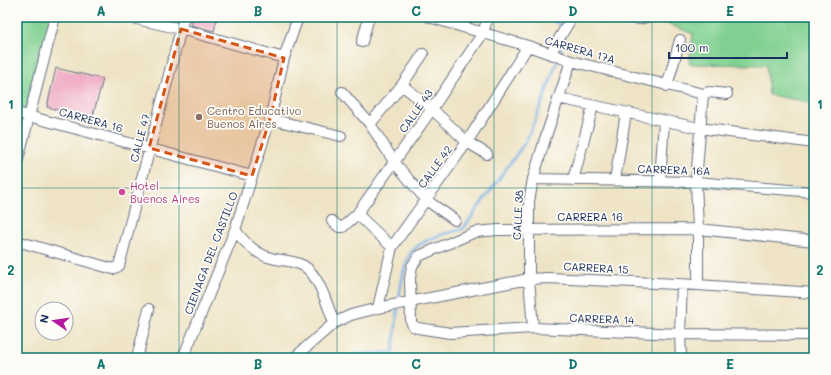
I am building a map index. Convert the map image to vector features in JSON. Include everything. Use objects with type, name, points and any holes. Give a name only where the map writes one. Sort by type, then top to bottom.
[{"type":"street","points":[[17,163],[31,116],[55,17]]},
{"type":"street","points":[[128,17],[284,58]]},
{"type":"street","name":"CALLE 47","points":[[17,241],[113,269],[119,266],[184,17]]},
{"type":"street","name":"CIENAGA DEL CASTILLO","points":[[183,358],[235,230],[270,119],[284,58],[298,17]]},
{"type":"street","points":[[362,42],[369,17]]},
{"type":"street","name":"CARRERA 17A","points":[[429,17],[560,57],[667,86],[703,94],[709,92],[727,94]]},
{"type":"street","name":"CALLE 43","points":[[332,221],[343,227],[357,214],[432,109],[483,33],[488,17]]},
{"type":"street","name":"CALLE 38","points":[[532,328],[529,279],[529,202],[533,179],[558,98],[560,57],[572,17]]},
{"type":"street","points":[[627,18],[640,19],[646,17]]},
{"type":"street","points":[[667,86],[680,40]]},
{"type":"street","name":"CALLE 42","points":[[383,307],[392,247],[467,142],[528,46]]},
{"type":"street","points":[[370,124],[402,85],[423,54]]},
{"type":"street","points":[[402,85],[432,109],[467,142],[487,154]]},
{"type":"street","points":[[342,92],[370,124],[394,163],[426,200],[455,220]]},
{"type":"street","points":[[698,285],[696,182],[699,128],[703,94]]},
{"type":"street","points":[[558,98],[699,128],[814,143]]},
{"type":"street","points":[[573,180],[593,106]]},
{"type":"street","name":"CARRERA 16","points":[[17,112],[252,176]]},
{"type":"street","points":[[615,180],[626,113]]},
{"type":"street","points":[[270,119],[341,136]]},
{"type":"street","points":[[660,181],[664,121]]},
{"type":"street","name":"CARRERA 16A","points":[[533,179],[696,182],[814,192]]},
{"type":"street","points":[[357,214],[392,247]]},
{"type":"street","name":"CARRERA 16","points":[[406,303],[412,266],[419,256],[475,232],[529,229],[698,229],[814,241]]},
{"type":"street","points":[[235,230],[246,243],[261,254],[270,258],[293,262],[305,267],[320,289],[334,323]]},
{"type":"street","name":"CARRERA 15","points":[[383,307],[529,279],[548,278],[682,284],[814,293]]},
{"type":"street","points":[[682,284],[680,334],[682,358]]},
{"type":"street","name":"CARRERA 14","points":[[406,303],[413,326],[450,333],[532,328],[680,334],[814,336]]},
{"type":"street","points":[[294,358],[334,323],[351,315],[383,307]]},
{"type":"street","points":[[137,358],[149,309]]},
{"type":"highlighted area","points":[[181,29],[284,58],[270,119],[252,176],[149,148]]},
{"type":"green space","points":[[17,17],[51,17],[26,109],[17,107]]},
{"type":"green space","points":[[675,17],[814,17],[814,103],[769,95],[766,65],[689,64],[693,34],[664,22]]},
{"type":"building","points":[[193,17],[217,18],[214,31],[191,25]]},
{"type":"building","points":[[56,68],[103,79],[92,119],[47,107]]},
{"type":"waterway","points":[[547,17],[562,26]]},
{"type":"waterway","points":[[560,54],[561,47]]},
{"type":"waterway","points":[[399,301],[401,282],[405,267],[413,250],[430,239],[463,229],[526,141],[558,59]]},
{"type":"waterway","points":[[340,358],[357,354],[393,352],[398,307]]},
{"type":"place","name":"Centro Educativo Buenos Aires","points":[[199,117]]},
{"type":"place","name":"Hotel Buenos Aires","points":[[122,192]]}]
